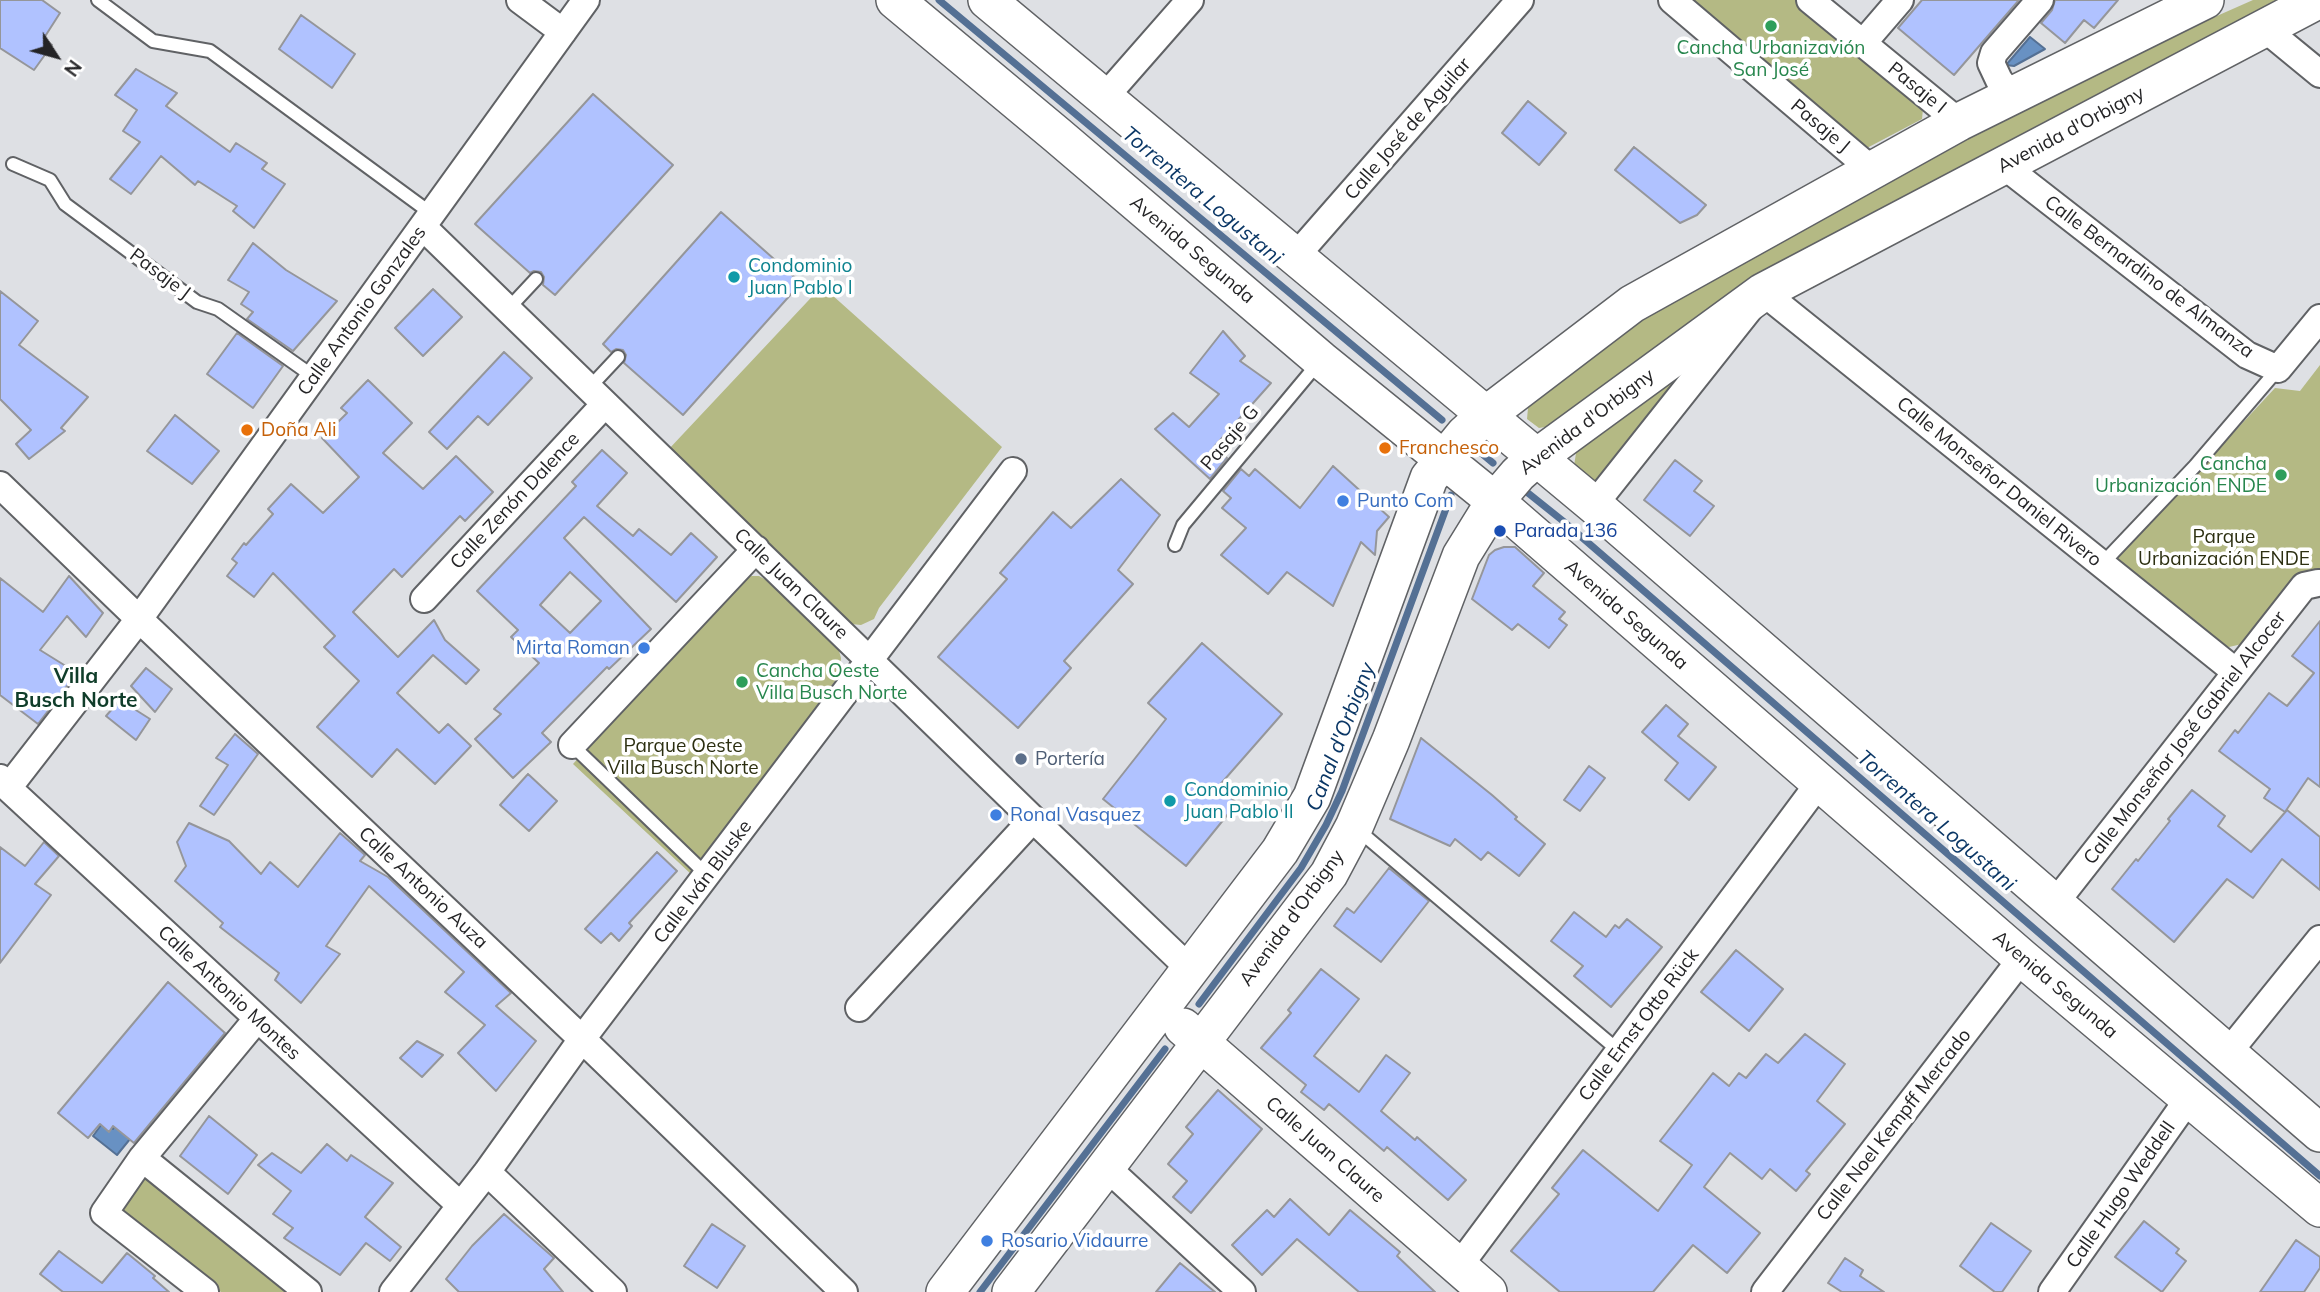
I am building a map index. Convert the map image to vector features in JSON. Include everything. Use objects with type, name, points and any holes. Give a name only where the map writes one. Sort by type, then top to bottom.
[{"type":"main road","name":"Avenida Segunda","points":[[895,0],[1321,360],[1495,501],[2022,958],[2320,1208]]},
{"type":"main road","points":[[987,0],[1594,505],[2320,1133]]},
{"type":"main road","points":[[944,1292],[1280,850],[1312,797],[1429,478],[1465,433],[1632,304],[1959,122],[2205,0]]},
{"type":"main road","name":"Avenida d'Orbigny","points":[[1011,1292],[1329,874],[1354,827],[1391,740],[1461,556],[1495,501],[1518,474],[1536,458],[1763,292],[2318,0]]},
{"type":"main road","name":"Calle Juan Claure","points":[[1161,1008],[1488,1292]]},
{"type":"street","points":[[520,0],[563,32]]},
{"type":"street","name":"Calle Antonio Gonzales","points":[[4,783],[139,620],[586,0]]},
{"type":"street","points":[[1104,98],[1190,0]]},
{"type":"street","name":"Calle José de Aguilar","points":[[1295,257],[1520,0]]},
{"type":"street","name":"Pasaje J","points":[[1672,0],[1872,170]]},
{"type":"street","name":"Pasaje I","points":[[1810,0],[1959,122]]},
{"type":"street","points":[[1863,43],[1900,0]]},
{"type":"street","points":[[2011,97],[1999,80],[1992,63],[1994,53],[2040,0]]},
{"type":"street","points":[[2264,28],[2320,74]]},
{"type":"street","name":"Calle Bernardino de Almanza","points":[[2003,165],[2246,355],[2278,369]]},
{"type":"street","name":"Calle Juan Claure","points":[[428,221],[508,309],[1033,820],[1190,969]]},
{"type":"street","points":[[1594,505],[1763,292]]},
{"type":"street","name":"Calle Monseñor Daniel Rivero","points":[[1763,292],[2236,672]]},
{"type":"street","points":[[2278,369],[2320,318]]},
{"type":"street","name":"Calle Zenón Dalence","points":[[424,599],[597,396]]},
{"type":"street","name":"Calle Iván Bluske","points":[[393,1292],[487,1172],[582,1039],[1013,471]]},
{"type":"street","name":"Calle Antonio Auza","points":[[0,485],[844,1292]]},
{"type":"street","points":[[572,745],[756,549]]},
{"type":"street","name":"Calle Monseñor José Gabriel Alcocer","points":[[2055,902],[2304,586],[2319,584]]},
{"type":"street","name":"Calle Antonio Montes","points":[[4,783],[460,1205]]},
{"type":"street","name":"Calle Ernst Otto Rück","points":[[1459,1265],[1819,783]]},
{"type":"street","points":[[859,1007],[1033,820]]},
{"type":"street","points":[[2227,1054],[2320,939]]},
{"type":"street","name":"Calle Noel Kempff Mercado","points":[[1765,1292],[2022,958]]},
{"type":"street","points":[[205,1292],[104,1213],[142,1158],[257,1019]]},
{"type":"street","name":"Calle Hugo Weddell","points":[[2052,1292],[2189,1098]]},
{"type":"street","points":[[142,1158],[308,1292]]},
{"type":"street","points":[[1105,1166],[1242,1292]]},
{"type":"street","points":[[487,1172],[613,1292]]},
{"type":"lane","points":[[98,0],[153,40],[210,51],[428,221]]},
{"type":"lane","name":"Pasaje J","points":[[13,164],[50,180],[65,204],[197,302],[218,309],[314,377]]},
{"type":"lane","points":[[508,309],[536,279]]},
{"type":"lane","points":[[597,396],[618,357]]},
{"type":"lane","name":"Pasaje G","points":[[1175,545],[1183,525],[1321,360]]},
{"type":"lane","points":[[2102,564],[2196,466],[2278,369]]},
{"type":"lane","points":[[572,745],[708,876]]},
{"type":"lane","points":[[1354,827],[1619,1051]]},
{"type":"green space","points":[[1690,0],[1795,0],[1923,109],[1922,119],[1865,149]]},
{"type":"green space","points":[[2253,0],[2295,0],[1551,426],[1539,428],[1527,419],[1528,408],[1540,391],[1636,316],[1967,136]]},
{"type":"green space","points":[[822,286],[1002,447],[879,608],[874,619],[861,625],[851,624],[668,450]]},
{"type":"green space","name":"Parque Urbanización ENDE","points":[[2320,365],[2320,572],[2295,578],[2242,644],[2229,647],[2223,645],[2115,560],[2275,388],[2300,391]]},
{"type":"green space","points":[[1674,376],[1673,388],[1596,485],[1574,466],[1576,453],[1583,443]]},
{"type":"green space","name":"Parque Oeste Villa Busch Norte","points":[[751,576],[759,576],[768,581],[838,647],[840,669],[835,681],[692,875],[573,764],[723,595],[738,582]]},
{"type":"green space","points":[[148,1178],[297,1292],[221,1292],[125,1217],[121,1206],[137,1180]]},
{"type":"water","points":[[2030,37],[2045,49],[2014,66],[2006,65]]},
{"type":"water","points":[[104,1121],[113,1129],[115,1126],[130,1139],[117,1155],[93,1136]]},
{"type":"building","points":[[0,0],[42,0],[60,13],[44,38],[52,45],[34,70],[0,48]]},
{"type":"building","points":[[1922,0],[2019,0],[1954,75],[1898,28]]},
{"type":"building","points":[[2055,0],[2118,0],[2094,28],[2084,20],[2065,43],[2041,23],[2052,10]]},
{"type":"building","points":[[301,15],[355,54],[332,88],[279,49]]},
{"type":"building","points":[[136,69],[177,93],[166,106],[230,152],[236,143],[267,163],[262,169],[285,184],[254,228],[233,211],[237,206],[198,181],[195,185],[161,156],[131,194],[110,179],[140,142],[123,131],[137,110],[115,95]]},
{"type":"building","points":[[593,94],[673,165],[555,295],[543,285],[544,277],[541,272],[530,273],[475,224]]},
{"type":"building","points":[[1528,101],[1566,133],[1539,165],[1502,133]]},
{"type":"building","points":[[1634,147],[1706,205],[1697,215],[1680,223],[1615,170]]},
{"type":"building","points":[[721,212],[801,283],[683,415],[624,363],[626,355],[623,350],[616,349],[611,352],[603,344]]},
{"type":"building","points":[[253,243],[286,270],[337,301],[293,351],[247,319],[253,312],[241,304],[249,292],[228,280]]},
{"type":"building","points":[[433,289],[462,317],[423,356],[395,328]]},
{"type":"building","points":[[0,291],[38,321],[19,345],[88,397],[61,428],[65,431],[29,459],[16,444],[31,430],[0,399]]},
{"type":"building","points":[[1223,331],[1245,356],[1240,361],[1271,383],[1214,447],[1227,458],[1210,479],[1155,429],[1173,413],[1189,427],[1219,394],[1190,373]]},
{"type":"building","points":[[237,333],[283,366],[253,408],[207,374]]},
{"type":"building","points":[[504,352],[532,378],[488,425],[478,416],[447,449],[429,432]]},
{"type":"building","points":[[368,380],[412,423],[383,453],[423,489],[456,456],[493,492],[465,521],[460,516],[402,577],[394,569],[353,612],[398,657],[434,620],[445,640],[479,670],[466,684],[433,655],[397,693],[439,733],[448,724],[471,746],[435,784],[397,749],[372,777],[317,727],[359,681],[324,647],[335,636],[273,573],[254,597],[227,576],[237,563],[232,559],[273,514],[268,509],[291,484],[323,513],[359,477],[322,438],[347,413],[341,408]]},
{"type":"building","points":[[175,415],[219,451],[192,484],[147,451]]},
{"type":"building","points":[[602,450],[627,473],[597,506],[633,536],[639,529],[671,555],[691,533],[717,557],[676,602],[584,517],[564,538],[651,629],[609,669],[607,667],[542,733],[551,742],[513,778],[475,739],[501,714],[494,709],[539,663],[511,637],[518,630],[477,591],[576,486],[572,482]],"holes":[[[570,572],[601,601],[570,633],[540,605]]]},
{"type":"building","points":[[1675,460],[1702,481],[1694,491],[1714,506],[1690,536],[1644,500]]},
{"type":"building","points":[[1333,466],[1389,517],[1377,531],[1375,555],[1361,542],[1333,606],[1287,572],[1268,594],[1221,555],[1246,528],[1222,508],[1231,498],[1223,491],[1241,469],[1249,476],[1255,469],[1300,508]]},
{"type":"building","points":[[1121,479],[1160,515],[1118,570],[1133,584],[1064,661],[1071,668],[1018,728],[938,657],[1007,579],[1000,573],[1053,512],[1071,528]]},
{"type":"building","points":[[1504,547],[1515,547],[1544,573],[1533,586],[1565,612],[1559,619],[1567,625],[1549,648],[1518,624],[1512,630],[1472,599],[1489,555]]},
{"type":"building","points":[[69,576],[103,613],[86,637],[67,616],[40,650],[77,673],[38,724],[0,695],[0,578],[43,612]]},
{"type":"building","points":[[2320,621],[2320,787],[2308,778],[2285,812],[2264,798],[2270,789],[2219,751],[2235,730],[2238,733],[2269,693],[2287,706],[2314,673],[2292,656]]},
{"type":"building","points":[[1202,643],[1282,714],[1218,787],[1237,803],[1186,866],[1103,799],[1166,719],[1148,703]]},
{"type":"building","points":[[146,668],[172,689],[155,712],[131,686]]},
{"type":"building","points":[[120,700],[150,719],[136,740],[106,716]]},
{"type":"building","points":[[1666,705],[1688,724],[1678,736],[1716,767],[1689,800],[1665,780],[1678,763],[1642,732]]},
{"type":"building","points":[[235,734],[258,754],[214,815],[200,806],[228,765],[216,758]]},
{"type":"building","points":[[1421,738],[1492,795],[1545,844],[1519,876],[1488,852],[1481,860],[1455,839],[1450,846],[1390,819]]},
{"type":"building","points":[[1589,766],[1605,778],[1580,811],[1564,800]]},
{"type":"building","points":[[528,774],[557,801],[529,831],[500,805]]},
{"type":"building","points":[[2192,790],[2225,816],[2218,826],[2251,852],[2287,810],[2320,837],[2320,890],[2282,859],[2253,898],[2227,879],[2174,942],[2112,889],[2136,859],[2138,861]]},
{"type":"building","points":[[189,823],[229,841],[261,874],[270,862],[298,887],[340,833],[365,855],[360,861],[388,877],[511,993],[496,1006],[536,1041],[496,1091],[458,1053],[485,1025],[445,992],[464,972],[369,886],[326,946],[340,954],[301,1003],[275,980],[279,973],[220,927],[223,923],[175,881],[186,866],[177,842]]},
{"type":"building","points":[[44,842],[59,856],[35,884],[51,895],[0,963],[0,847],[25,866]]},
{"type":"building","points":[[657,852],[677,871],[629,923],[632,926],[619,941],[611,933],[601,943],[585,929]]},
{"type":"building","points":[[1389,868],[1429,901],[1381,962],[1334,926],[1347,908],[1354,913]]},
{"type":"building","points":[[1574,912],[1606,937],[1615,925],[1619,928],[1627,919],[1662,947],[1611,1007],[1574,976],[1583,966],[1551,941]]},
{"type":"building","points":[[1736,950],[1783,989],[1749,1031],[1701,992]]},
{"type":"building","points":[[1321,969],[1359,999],[1314,1056],[1359,1092],[1386,1055],[1410,1073],[1381,1111],[1415,1140],[1417,1137],[1466,1180],[1448,1200],[1387,1147],[1384,1151],[1329,1104],[1324,1110],[1301,1092],[1306,1085],[1261,1048],[1291,1013],[1288,1010]]},
{"type":"building","points":[[168,982],[225,1033],[134,1143],[113,1126],[109,1132],[100,1124],[88,1138],[58,1113]]},
{"type":"building","points":[[1805,1034],[1845,1064],[1817,1101],[1845,1124],[1806,1171],[1810,1174],[1796,1191],[1770,1169],[1762,1179],[1730,1153],[1704,1187],[1760,1233],[1727,1273],[1693,1245],[1653,1292],[1560,1292],[1511,1251],[1559,1194],[1552,1188],[1583,1150],[1658,1211],[1692,1165],[1660,1141],[1713,1073],[1729,1086],[1739,1073],[1746,1078],[1766,1054],[1778,1063]]},
{"type":"building","points":[[417,1041],[443,1055],[422,1077],[400,1058]]},
{"type":"building","points":[[1218,1090],[1262,1129],[1191,1213],[1173,1197],[1187,1181],[1168,1164],[1193,1134],[1186,1127]]},
{"type":"building","points":[[209,1116],[257,1155],[228,1194],[180,1156]]},
{"type":"building","points":[[327,1144],[347,1161],[351,1155],[393,1183],[365,1217],[401,1247],[390,1261],[366,1243],[340,1275],[284,1238],[293,1228],[273,1214],[291,1191],[258,1165],[272,1153],[301,1173]]},
{"type":"building","points":[[1290,1199],[1329,1235],[1350,1210],[1400,1252],[1397,1256],[1435,1292],[1359,1292],[1297,1239],[1262,1275],[1232,1245],[1267,1210],[1274,1217]]},
{"type":"building","points":[[504,1214],[554,1258],[544,1269],[563,1292],[459,1292],[446,1279],[472,1246]]},
{"type":"building","points":[[2144,1221],[2179,1249],[2176,1253],[2186,1261],[2162,1292],[2115,1257]]},
{"type":"building","points":[[1991,1223],[2031,1251],[2002,1292],[1995,1292],[1960,1266]]},
{"type":"building","points":[[712,1224],[745,1246],[717,1288],[684,1266]]},
{"type":"building","points":[[2296,1240],[2320,1257],[2320,1268],[2304,1292],[2260,1292]]},
{"type":"building","points":[[59,1251],[102,1283],[127,1253],[155,1276],[153,1278],[169,1292],[63,1292],[40,1274]]},
{"type":"building","points":[[1845,1258],[1863,1270],[1860,1276],[1884,1292],[1842,1292],[1828,1283]]},
{"type":"building","points":[[1180,1263],[1215,1292],[1156,1292]]},
{"type":"waterway","name":"Torrentera Logustani","points":[[939,0],[1442,420]]},
{"type":"waterway","name":"Torrentera Logustani","points":[[1474,447],[1493,463]]},
{"type":"waterway","name":"Torrentera Logustani","points":[[1528,493],[2320,1176]]},
{"type":"waterway","name":"Canal d'Orbigny","points":[[1199,1004],[1301,868],[1326,825],[1342,791],[1451,495]]},
{"type":"waterway","name":"Canal d'Orbigny","points":[[980,1292],[1165,1049]]},
{"type":"place","name":"Cancha Urbanizavión San José","points":[[1771,26]]},
{"type":"place","name":"Condominio Juan Pablo I","points":[[734,277]]},
{"type":"place","name":"Doña Ali","points":[[247,430]]},
{"type":"place","name":"Franchesco","points":[[1385,448]]},
{"type":"place","name":"Cancha Urbanización ENDE","points":[[2281,475]]},
{"type":"place","name":"Punto Com","points":[[1343,501]]},
{"type":"place","name":"Parada 136","points":[[1500,531]]},
{"type":"place","name":"Mirta Roman","points":[[644,648]]},
{"type":"place","name":"Cancha Oeste Villa Busch Norte","points":[[742,682]]},
{"type":"place","name":"Portería","points":[[1021,759]]},
{"type":"place","name":"Condominio Juan Pablo II","points":[[1170,801]]},
{"type":"place","name":"Ronal Vasquez","points":[[996,815]]},
{"type":"place","name":"Rosario Vidaurre","points":[[987,1241]]},
{"type":"district","name":"Villa Busch Norte","points":[[76,689]]}]
